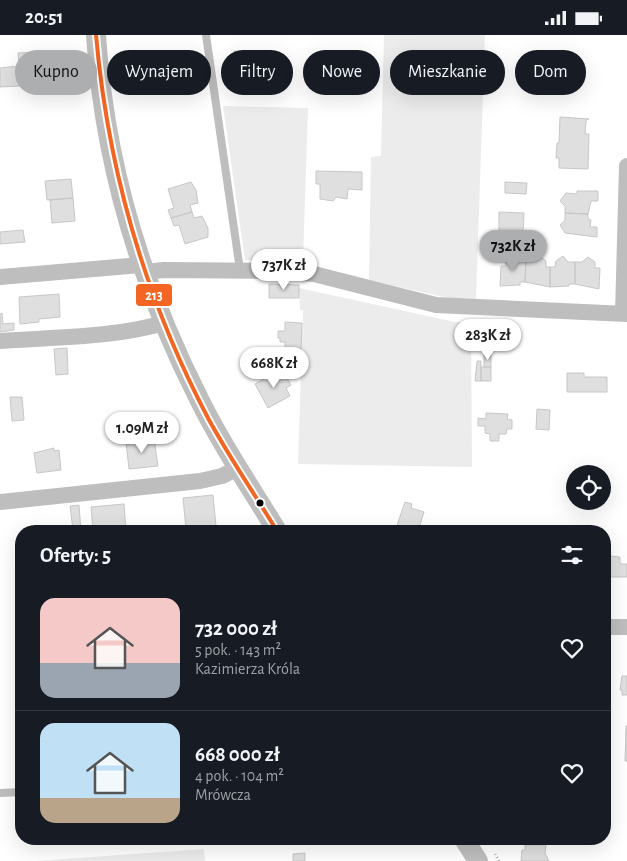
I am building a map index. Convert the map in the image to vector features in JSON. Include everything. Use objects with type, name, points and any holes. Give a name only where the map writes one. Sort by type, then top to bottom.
[{"type":"street","points":[[96,35],[109,136],[142,268],[200,403],[273,525]]},
{"type":"street","points":[[0,277],[142,268],[314,274],[436,305],[625,314],[627,166]]},
{"type":"street","points":[[0,341],[120,332],[164,323]]},
{"type":"street","points":[[0,502],[200,481],[222,476],[238,468]]},
{"type":"street","points":[[611,627],[627,627]]},
{"type":"street","points":[[468,845],[478,861]]},
{"type":"lane","points":[[206,35],[240,270]]},
{"type":"lane","points":[[0,793],[15,792]]},
{"type":"shaded area","points":[[384,35],[485,35],[484,50],[390,50],[390,95],[483,95],[476,299],[448,298],[369,280],[371,157],[381,156]]},
{"type":"shaded area","points":[[223,106],[308,108],[303,261],[245,260]]},
{"type":"shaded area","points":[[299,288],[455,322],[471,322],[472,467],[298,464],[303,311],[300,310]]},
{"type":"shaded area","points":[[204,849],[205,861],[35,861]]},
{"type":"building","points":[[15,66],[15,86],[0,87],[0,68]]},
{"type":"building","points":[[560,117],[589,119],[586,120],[585,134],[589,134],[588,169],[559,168],[559,158],[556,158],[557,143],[559,143]]},
{"type":"building","points":[[316,171],[362,172],[362,190],[348,189],[347,199],[336,197],[333,201],[320,199],[320,184],[316,184]]},
{"type":"building","points":[[71,179],[73,198],[47,200],[45,181]]},
{"type":"building","points":[[191,182],[196,190],[198,203],[190,205],[192,212],[171,218],[168,210],[174,208],[168,189]]},
{"type":"building","points":[[505,182],[527,183],[526,194],[505,193]]},
{"type":"building","points":[[577,191],[598,191],[598,201],[591,201],[588,214],[565,213],[565,206],[560,201],[566,193],[577,194]]},
{"type":"building","points":[[73,198],[75,221],[52,223],[50,200]]},
{"type":"building","points":[[192,212],[194,218],[202,216],[208,228],[208,237],[185,244],[179,225],[174,226],[171,218]]},
{"type":"building","points":[[499,212],[524,213],[523,232],[499,231]]},
{"type":"building","points":[[565,213],[588,214],[588,219],[591,220],[590,227],[597,227],[597,237],[565,233],[560,225],[565,220]]},
{"type":"building","points":[[23,230],[25,242],[0,244],[0,232]]},
{"type":"building","points":[[514,255],[519,260],[526,260],[525,282],[520,282],[520,285],[500,286],[501,266],[506,266],[506,260]]},
{"type":"building","points":[[538,255],[546,261],[546,267],[550,267],[550,287],[525,282],[526,260],[533,260]]},
{"type":"building","points":[[563,256],[568,262],[575,262],[575,284],[550,287],[550,267],[555,267],[556,261]]},
{"type":"building","points":[[588,257],[595,262],[595,268],[600,268],[599,289],[575,284],[575,262],[582,262]]},
{"type":"building","points":[[269,284],[299,285],[299,298],[269,298]]},
{"type":"building","points":[[59,294],[60,317],[39,319],[39,322],[20,324],[19,297]]},
{"type":"building","points":[[2,313],[3,324],[14,323],[14,330],[0,332],[0,314]]},
{"type":"building","points":[[285,322],[302,323],[301,352],[285,351],[285,342],[280,342],[278,331],[285,331]]},
{"type":"building","points":[[67,348],[68,374],[56,375],[54,349]]},
{"type":"building","points":[[484,355],[491,355],[491,367],[484,367]]},
{"type":"building","points":[[477,361],[481,361],[481,381],[475,381]]},
{"type":"building","points":[[481,367],[491,367],[491,381],[481,381]]},
{"type":"building","points":[[276,372],[278,376],[284,373],[291,385],[286,388],[290,396],[268,408],[255,384]]},
{"type":"building","points":[[567,373],[584,373],[584,377],[607,377],[607,392],[567,392]]},
{"type":"building","points":[[10,397],[22,397],[24,420],[12,421]]},
{"type":"building","points":[[537,409],[550,410],[549,430],[536,429]]},
{"type":"building","points":[[486,413],[508,414],[507,419],[512,420],[512,429],[507,429],[506,434],[499,434],[499,441],[490,441],[490,434],[485,433],[485,426],[478,426],[478,418],[486,419]]},
{"type":"building","points":[[154,439],[158,466],[129,469],[126,442]]},
{"type":"building","points":[[54,448],[54,451],[59,450],[61,470],[37,473],[34,453]]},
{"type":"building","points":[[213,495],[216,525],[186,525],[183,498]]},
{"type":"building","points":[[405,502],[412,504],[411,508],[424,512],[420,525],[397,525]]},
{"type":"building","points":[[124,504],[126,525],[92,525],[91,507]]},
{"type":"building","points":[[79,505],[81,525],[72,525],[70,506]]},
{"type":"building","points":[[611,556],[620,557],[620,564],[627,564],[627,577],[611,577]]},
{"type":"building","points":[[622,676],[627,676],[627,695],[622,695],[622,690],[620,690]]},
{"type":"building","points":[[626,726],[627,761],[625,761]]},
{"type":"building","points":[[525,845],[546,845],[545,853],[549,861],[521,861],[522,850],[525,850]]},
{"type":"building","points":[[305,853],[305,861],[293,861],[293,854]]},
{"type":"transit line","name":"213","points":[[96,35],[110,135],[120,184],[148,280],[166,327],[208,418],[273,525]]}]
